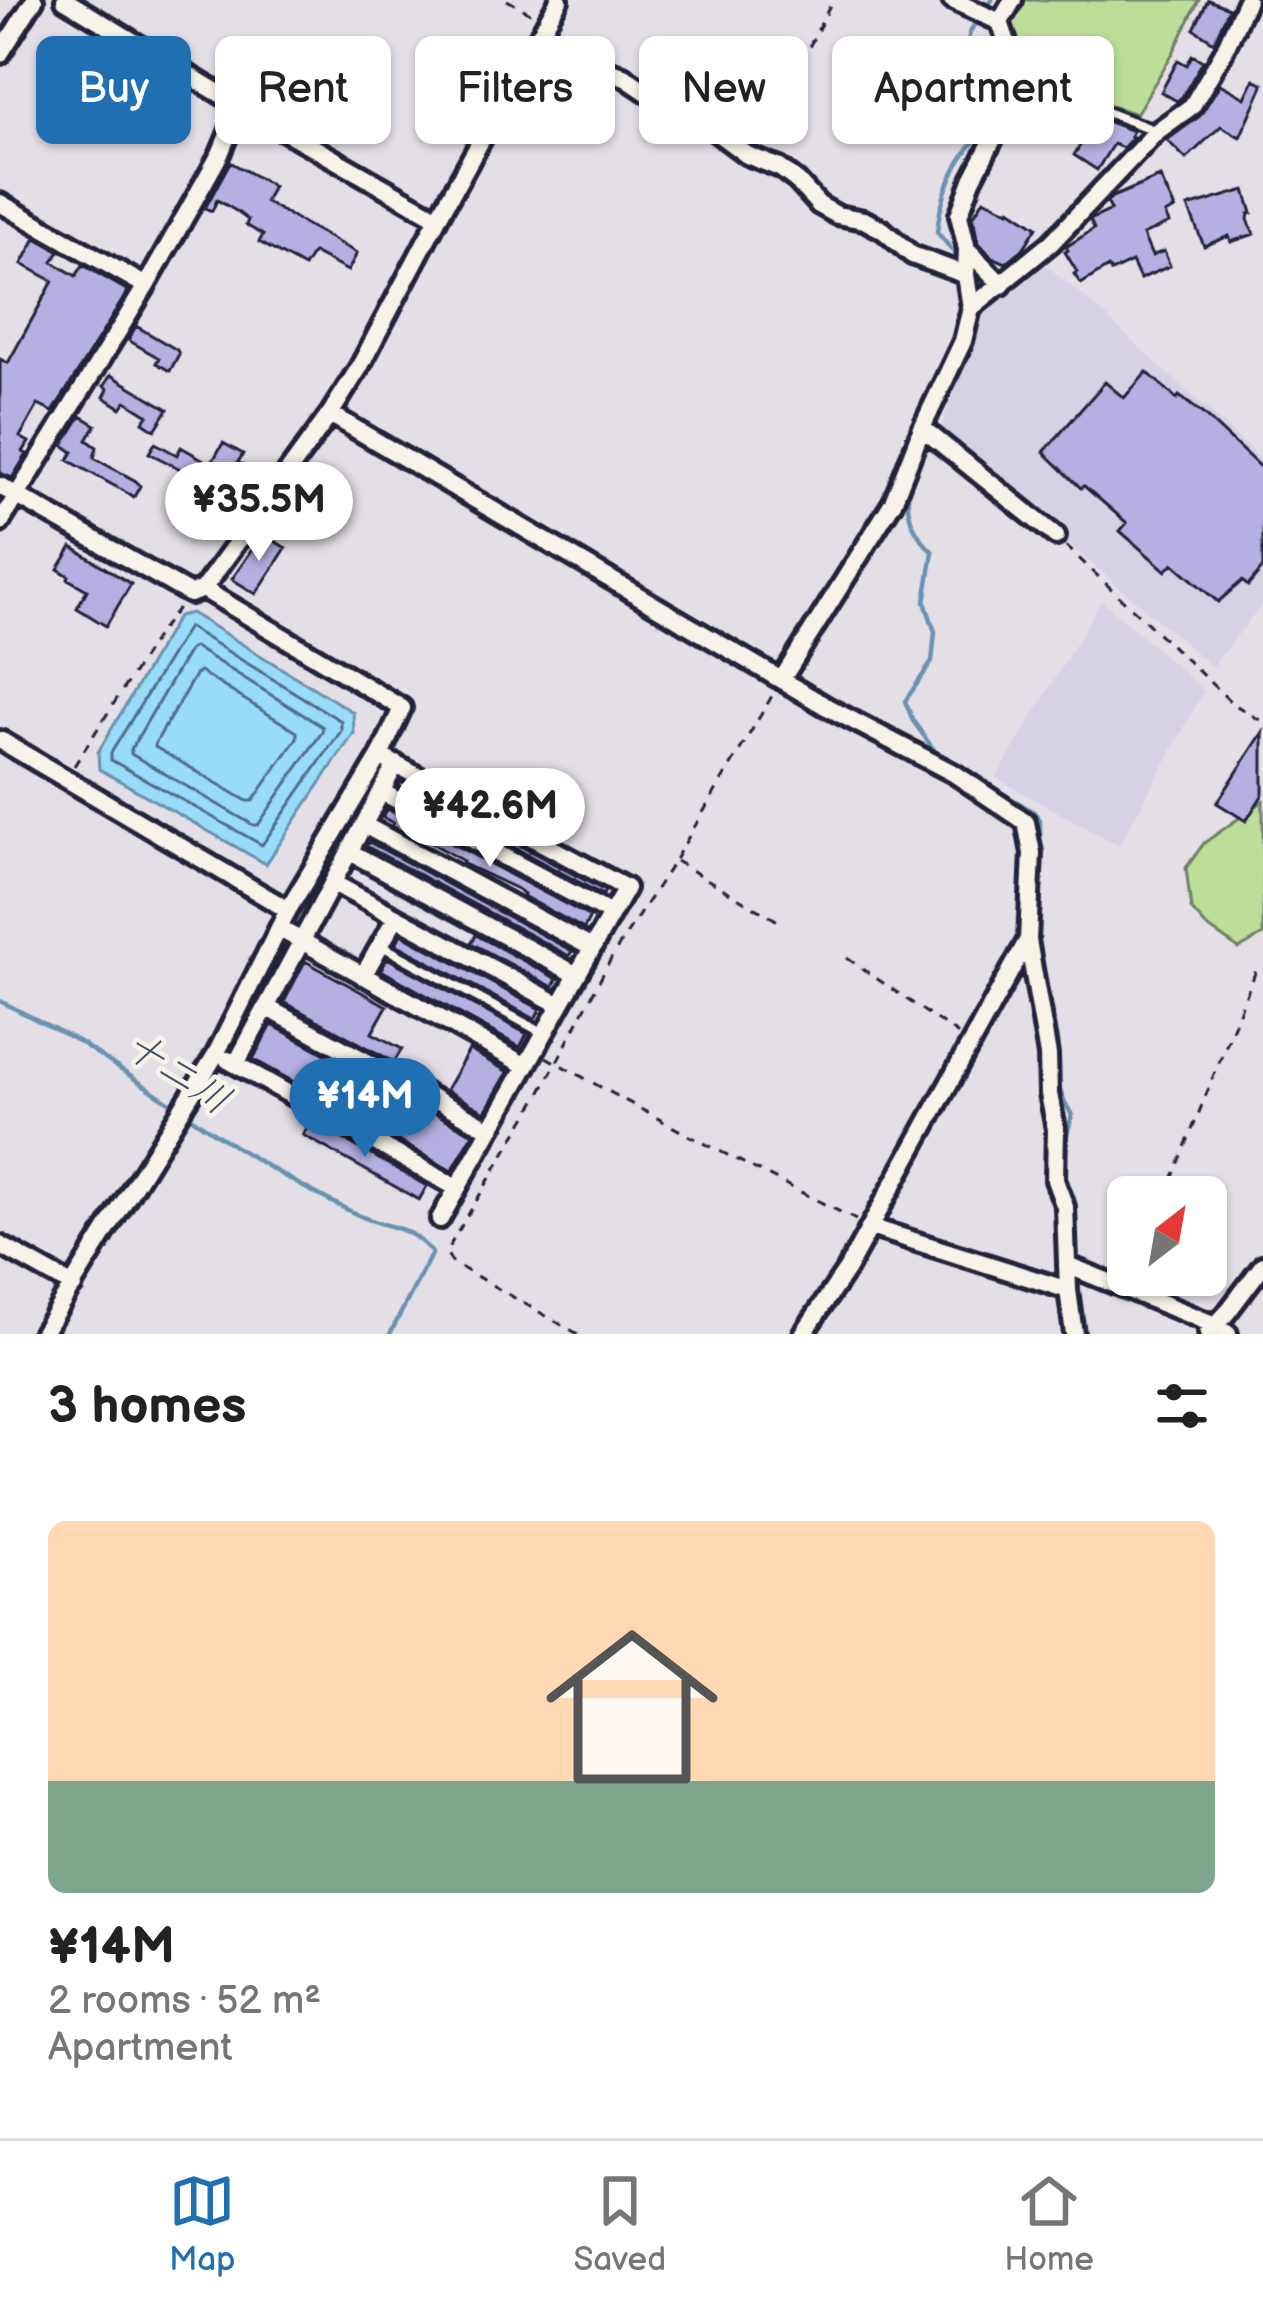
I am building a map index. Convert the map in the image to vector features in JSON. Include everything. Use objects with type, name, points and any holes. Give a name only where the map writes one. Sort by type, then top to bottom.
[{"type":"street","points":[[0,54],[34,0]]},
{"type":"street","points":[[65,0],[215,91]]},
{"type":"street","points":[[196,591],[330,414],[359,368],[559,0]]},
{"type":"street","points":[[952,0],[1000,22],[1005,36]]},
{"type":"street","points":[[1000,22],[1013,0]]},
{"type":"street","points":[[971,308],[1051,243],[1156,132],[1192,106],[1247,0]]},
{"type":"street","points":[[545,29],[580,58],[623,76],[668,107],[696,117],[742,152],[780,168],[819,205],[837,215],[864,220],[912,255],[966,275]]},
{"type":"street","points":[[0,524],[146,286],[224,144]]},
{"type":"street","points":[[307,144],[437,218]]},
{"type":"street","points":[[782,679],[893,502],[962,341],[971,308],[959,215],[990,144]]},
{"type":"street","points":[[0,203],[146,286]]},
{"type":"street","points":[[967,249],[1002,285]]},
{"type":"street","points":[[330,414],[827,707],[955,774],[1026,822],[1033,853],[1028,940],[1048,1055],[1056,1129],[1055,1180],[1065,1207],[1074,1334]]},
{"type":"street","points":[[922,428],[1056,536]]},
{"type":"street","points":[[0,486],[402,708],[382,792],[236,1064]]},
{"type":"street","points":[[0,740],[289,910]]},
{"type":"street","points":[[42,1334],[216,1054],[289,910],[388,760]]},
{"type":"street","points":[[388,760],[626,888],[440,1219]]},
{"type":"street","points":[[382,792],[611,914]]},
{"type":"street","points":[[364,824],[592,948]]},
{"type":"street","points":[[350,852],[577,975]]},
{"type":"street","points":[[333,884],[560,1006]]},
{"type":"street","points":[[363,976],[396,917]]},
{"type":"street","points":[[280,929],[363,976],[535,1050]]},
{"type":"street","points":[[803,1334],[847,1268],[1028,940]]},
{"type":"street","points":[[266,1007],[490,1129]]},
{"type":"street","points":[[216,1054],[457,1187]]},
{"type":"street","points":[[870,1227],[1068,1290]]},
{"type":"street","points":[[0,1245],[73,1286]]},
{"type":"street","points":[[1067,1265],[1218,1331],[1263,1265]]},
{"type":"lane","points":[[1114,116],[1156,132]]},
{"type":"lane","points":[[380,945],[535,1050]]},
{"type":"path","points":[[507,0],[545,29]]},
{"type":"path","points":[[742,152],[803,59],[833,0]]},
{"type":"path","points":[[1056,536],[1232,704],[1263,722]]},
{"type":"path","points":[[66,778],[160,631],[196,591]]},
{"type":"path","points":[[578,1334],[462,1268],[446,1252],[613,955],[782,679]]},
{"type":"path","points":[[674,860],[784,924]]},
{"type":"path","points":[[847,958],[971,1043]]},
{"type":"path","points":[[1173,1176],[1257,968]]},
{"type":"path","points":[[535,1050],[688,1135],[870,1227]]},
{"type":"shaded area","points":[[1042,262],[1263,461],[1263,603],[1212,667],[939,432],[987,305]]},
{"type":"shaded area","points":[[1101,600],[1204,691],[1119,846],[996,778]]},
{"type":"green space","points":[[1019,0],[1199,0],[1136,114],[1114,106],[1114,36],[1013,36],[1009,23]]},
{"type":"green space","points":[[1263,801],[1263,935],[1239,949],[1191,909],[1186,868],[1204,843]]},
{"type":"water","points":[[191,613],[353,712],[354,733],[266,864],[99,769],[98,752],[178,616]]},
{"type":"building","points":[[1208,0],[1229,8],[1214,42],[1194,29]]},
{"type":"building","points":[[1192,55],[1203,61],[1177,101],[1161,92],[1178,60],[1187,65]]},
{"type":"building","points":[[1254,79],[1263,86],[1240,137],[1221,126],[1186,159],[1167,140],[1200,116],[1220,84],[1245,98]]},
{"type":"building","points":[[1114,124],[1133,131],[1123,148],[1113,144]]},
{"type":"building","points":[[1081,144],[1113,144],[1097,170],[1074,155]]},
{"type":"building","points":[[230,162],[273,186],[265,202],[357,253],[348,271],[313,253],[304,267],[259,242],[263,235],[246,225],[248,220],[236,211],[217,200],[212,211],[205,208]]},
{"type":"building","points":[[1160,177],[1175,209],[1165,214],[1169,223],[1143,235],[1152,256],[1164,251],[1170,266],[1140,279],[1132,262],[1111,272],[1108,267],[1081,284],[1066,247],[1094,229],[1090,220],[1111,210],[1107,202],[1112,197]]},
{"type":"building","points":[[1245,190],[1254,234],[1231,242],[1229,236],[1204,246],[1188,207]]},
{"type":"building","points":[[984,199],[1037,227],[1023,249],[1006,263],[979,243],[973,217]]},
{"type":"building","points":[[36,238],[59,251],[53,262],[76,276],[83,265],[128,291],[53,412],[38,405],[20,437],[29,442],[23,452],[27,454],[12,478],[0,473],[0,359],[8,363],[53,281],[22,264]]},
{"type":"building","points":[[136,326],[177,350],[170,371],[156,363],[159,358],[128,340]]},
{"type":"building","points":[[1147,372],[1177,399],[1203,414],[1263,470],[1263,568],[1248,586],[1242,581],[1218,602],[1173,563],[1166,571],[1120,531],[1127,523],[1044,452],[1105,382],[1124,398]]},
{"type":"building","points":[[111,375],[168,409],[155,430],[143,422],[148,415],[126,401],[121,408],[104,397]]},
{"type":"building","points":[[81,416],[96,425],[87,440],[97,447],[94,458],[136,481],[140,486],[134,497],[68,460],[73,452],[63,445]]},
{"type":"building","points":[[155,443],[177,455],[181,447],[211,464],[223,443],[243,454],[238,462],[266,479],[249,504],[149,453]]},
{"type":"building","points":[[263,534],[286,548],[256,594],[232,579]]},
{"type":"building","points":[[72,547],[131,584],[106,626],[77,608],[87,590],[58,569]]},
{"type":"building","points":[[1263,732],[1263,794],[1246,821],[1217,803]]},
{"type":"building","points":[[401,782],[605,891],[603,895],[399,786]]},
{"type":"building","points":[[387,809],[590,917],[584,929],[423,838],[392,826],[382,817]]},
{"type":"building","points":[[369,842],[572,951],[569,956],[366,846]]},
{"type":"building","points":[[401,934],[540,1009],[535,1019],[396,944]]},
{"type":"building","points":[[476,935],[557,979],[553,987],[471,943]]},
{"type":"building","points":[[387,958],[527,1034],[520,1047],[381,970]]},
{"type":"building","points":[[305,961],[387,1006],[372,1033],[402,1049],[394,1062],[284,1002]]},
{"type":"building","points":[[272,1025],[473,1134],[452,1171],[253,1059]]},
{"type":"building","points":[[469,1050],[508,1072],[485,1112],[446,1090]]},
{"type":"building","points":[[311,1121],[427,1186],[419,1200],[303,1135]]},
{"type":"waterway","points":[[961,261],[937,232],[950,180],[986,125],[991,109],[988,88],[972,61],[968,41],[992,0]]},
{"type":"waterway","points":[[974,273],[980,279],[981,295]]},
{"type":"waterway","points":[[971,341],[981,306]]},
{"type":"waterway","points":[[933,429],[967,351]]},
{"type":"waterway","points":[[928,439],[908,498],[913,525],[933,552],[925,602],[935,632],[932,662],[905,701],[937,754],[1034,812],[1040,820],[1040,854]]},
{"type":"waterway","points":[[1044,983],[1056,1034],[1059,1086],[1072,1115],[1063,1151]]},
{"type":"waterway","name":"十二川","points":[[0,1001],[78,1041],[175,1106]]},
{"type":"waterway","name":"十二川","points":[[185,1113],[291,1180],[423,1243],[432,1253],[390,1334]]},
{"type":"waterway","points":[[1062,1168],[1074,1198],[1074,1239]]},
{"type":"waterway","points":[[1076,1274],[1077,1298]]}]
